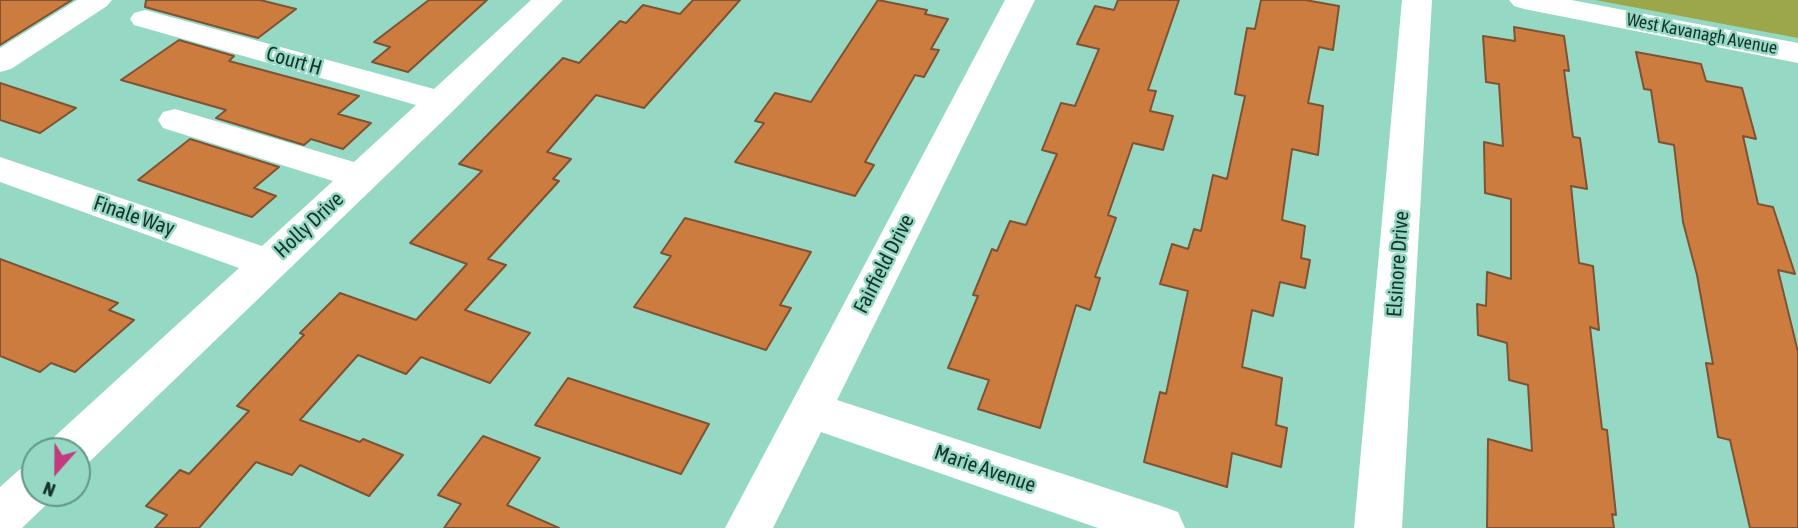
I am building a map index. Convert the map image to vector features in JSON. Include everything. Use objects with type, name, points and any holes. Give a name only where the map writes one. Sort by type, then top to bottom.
[{"type":"street","points":[[0,62],[97,0]]},
{"type":"street","name":"Holly Drive","points":[[85,437],[548,0]]},
{"type":"street","name":"Fairfield Drive","points":[[749,528],[1020,0]]},
{"type":"street","name":"Elsinore Drive","points":[[1378,528],[1417,0]]},
{"type":"street","name":"West Kavanagh Avenue","points":[[1524,0],[1798,53]]},
{"type":"street","name":"Court H","points":[[145,19],[442,102]]},
{"type":"street","points":[[175,120],[360,177]]},
{"type":"street","name":"Finale Way","points":[[0,169],[268,263]]},
{"type":"street","name":"Marie Avenue","points":[[809,409],[1161,528]]},
{"type":"street","points":[[0,518],[21,498]]},
{"type":"green space","points":[[1595,0],[1798,0],[1798,38]]},
{"type":"building","points":[[0,0],[72,0],[0,45]]},
{"type":"building","points":[[146,0],[260,0],[296,9],[258,38],[145,7]]},
{"type":"building","points":[[429,0],[487,0],[408,72],[372,62],[390,47],[374,42]]},
{"type":"building","points":[[693,0],[740,0],[644,108],[596,95],[547,152],[571,159],[553,179],[559,181],[488,259],[506,265],[465,310],[530,333],[490,383],[421,357],[406,374],[358,355],[300,420],[360,442],[363,439],[403,455],[369,496],[300,465],[292,475],[256,462],[199,528],[155,528],[167,515],[146,506],[180,470],[189,474],[249,411],[237,406],[304,335],[300,333],[340,293],[416,320],[467,264],[410,243],[482,171],[459,164],[563,58],[579,63],[620,21],[626,23],[643,5],[680,14]]},
{"type":"building","points":[[878,0],[927,10],[925,14],[948,19],[931,49],[939,50],[924,77],[915,75],[865,162],[874,165],[855,196],[735,162],[764,123],[755,121],[775,93],[811,102]]},
{"type":"building","points":[[1118,0],[1179,0],[1148,90],[1156,91],[1150,111],[1173,116],[1163,150],[1133,143],[1108,215],[1116,218],[1095,277],[1100,278],[1090,310],[1076,305],[1040,428],[978,409],[989,380],[948,368],[978,296],[973,295],[992,249],[997,251],[1010,221],[1026,225],[1057,154],[1042,150],[1061,103],[1075,106],[1099,49],[1077,44],[1095,6],[1114,10]]},
{"type":"building","points":[[1261,0],[1305,0],[1339,6],[1333,50],[1319,47],[1308,103],[1323,106],[1318,155],[1292,149],[1282,220],[1305,226],[1301,258],[1310,260],[1305,288],[1280,282],[1273,316],[1252,310],[1242,367],[1282,378],[1276,425],[1287,428],[1281,467],[1232,453],[1227,487],[1144,462],[1160,392],[1166,394],[1188,291],[1160,284],[1172,244],[1188,249],[1194,229],[1201,231],[1213,175],[1227,179],[1245,96],[1235,94],[1247,28],[1255,29]]},
{"type":"building","points":[[1514,27],[1564,36],[1569,71],[1564,70],[1573,137],[1580,138],[1587,189],[1571,186],[1579,263],[1593,266],[1599,330],[1590,327],[1602,429],[1607,430],[1616,515],[1612,514],[1614,528],[1487,528],[1488,439],[1532,451],[1528,385],[1509,380],[1507,343],[1478,335],[1477,304],[1486,306],[1487,272],[1511,279],[1511,199],[1485,193],[1484,142],[1503,146],[1499,84],[1486,82],[1483,36],[1515,41]]},
{"type":"building","points":[[179,40],[234,56],[229,61],[359,96],[338,114],[371,123],[343,149],[311,139],[304,145],[216,118],[226,110],[121,80]]},
{"type":"building","points":[[1636,52],[1701,64],[1706,81],[1742,88],[1756,139],[1743,136],[1758,204],[1773,207],[1795,274],[1778,270],[1798,352],[1798,528],[1750,528],[1730,440],[1718,437],[1706,363],[1713,364],[1697,275],[1683,222],[1674,145],[1659,142],[1651,90],[1644,89]]},
{"type":"building","points":[[0,83],[76,108],[40,133],[0,120]]},
{"type":"building","points":[[190,139],[279,167],[254,188],[276,196],[252,217],[138,180]]},
{"type":"building","points":[[685,218],[811,252],[780,305],[791,308],[766,350],[634,307],[671,256],[661,253]]},
{"type":"building","points":[[0,259],[118,303],[109,310],[134,320],[75,372],[51,363],[40,372],[0,356]]},
{"type":"building","points":[[568,378],[709,424],[681,474],[535,425]]},
{"type":"building","points":[[483,436],[540,458],[507,505],[559,528],[444,528],[461,504],[438,495]]}]
